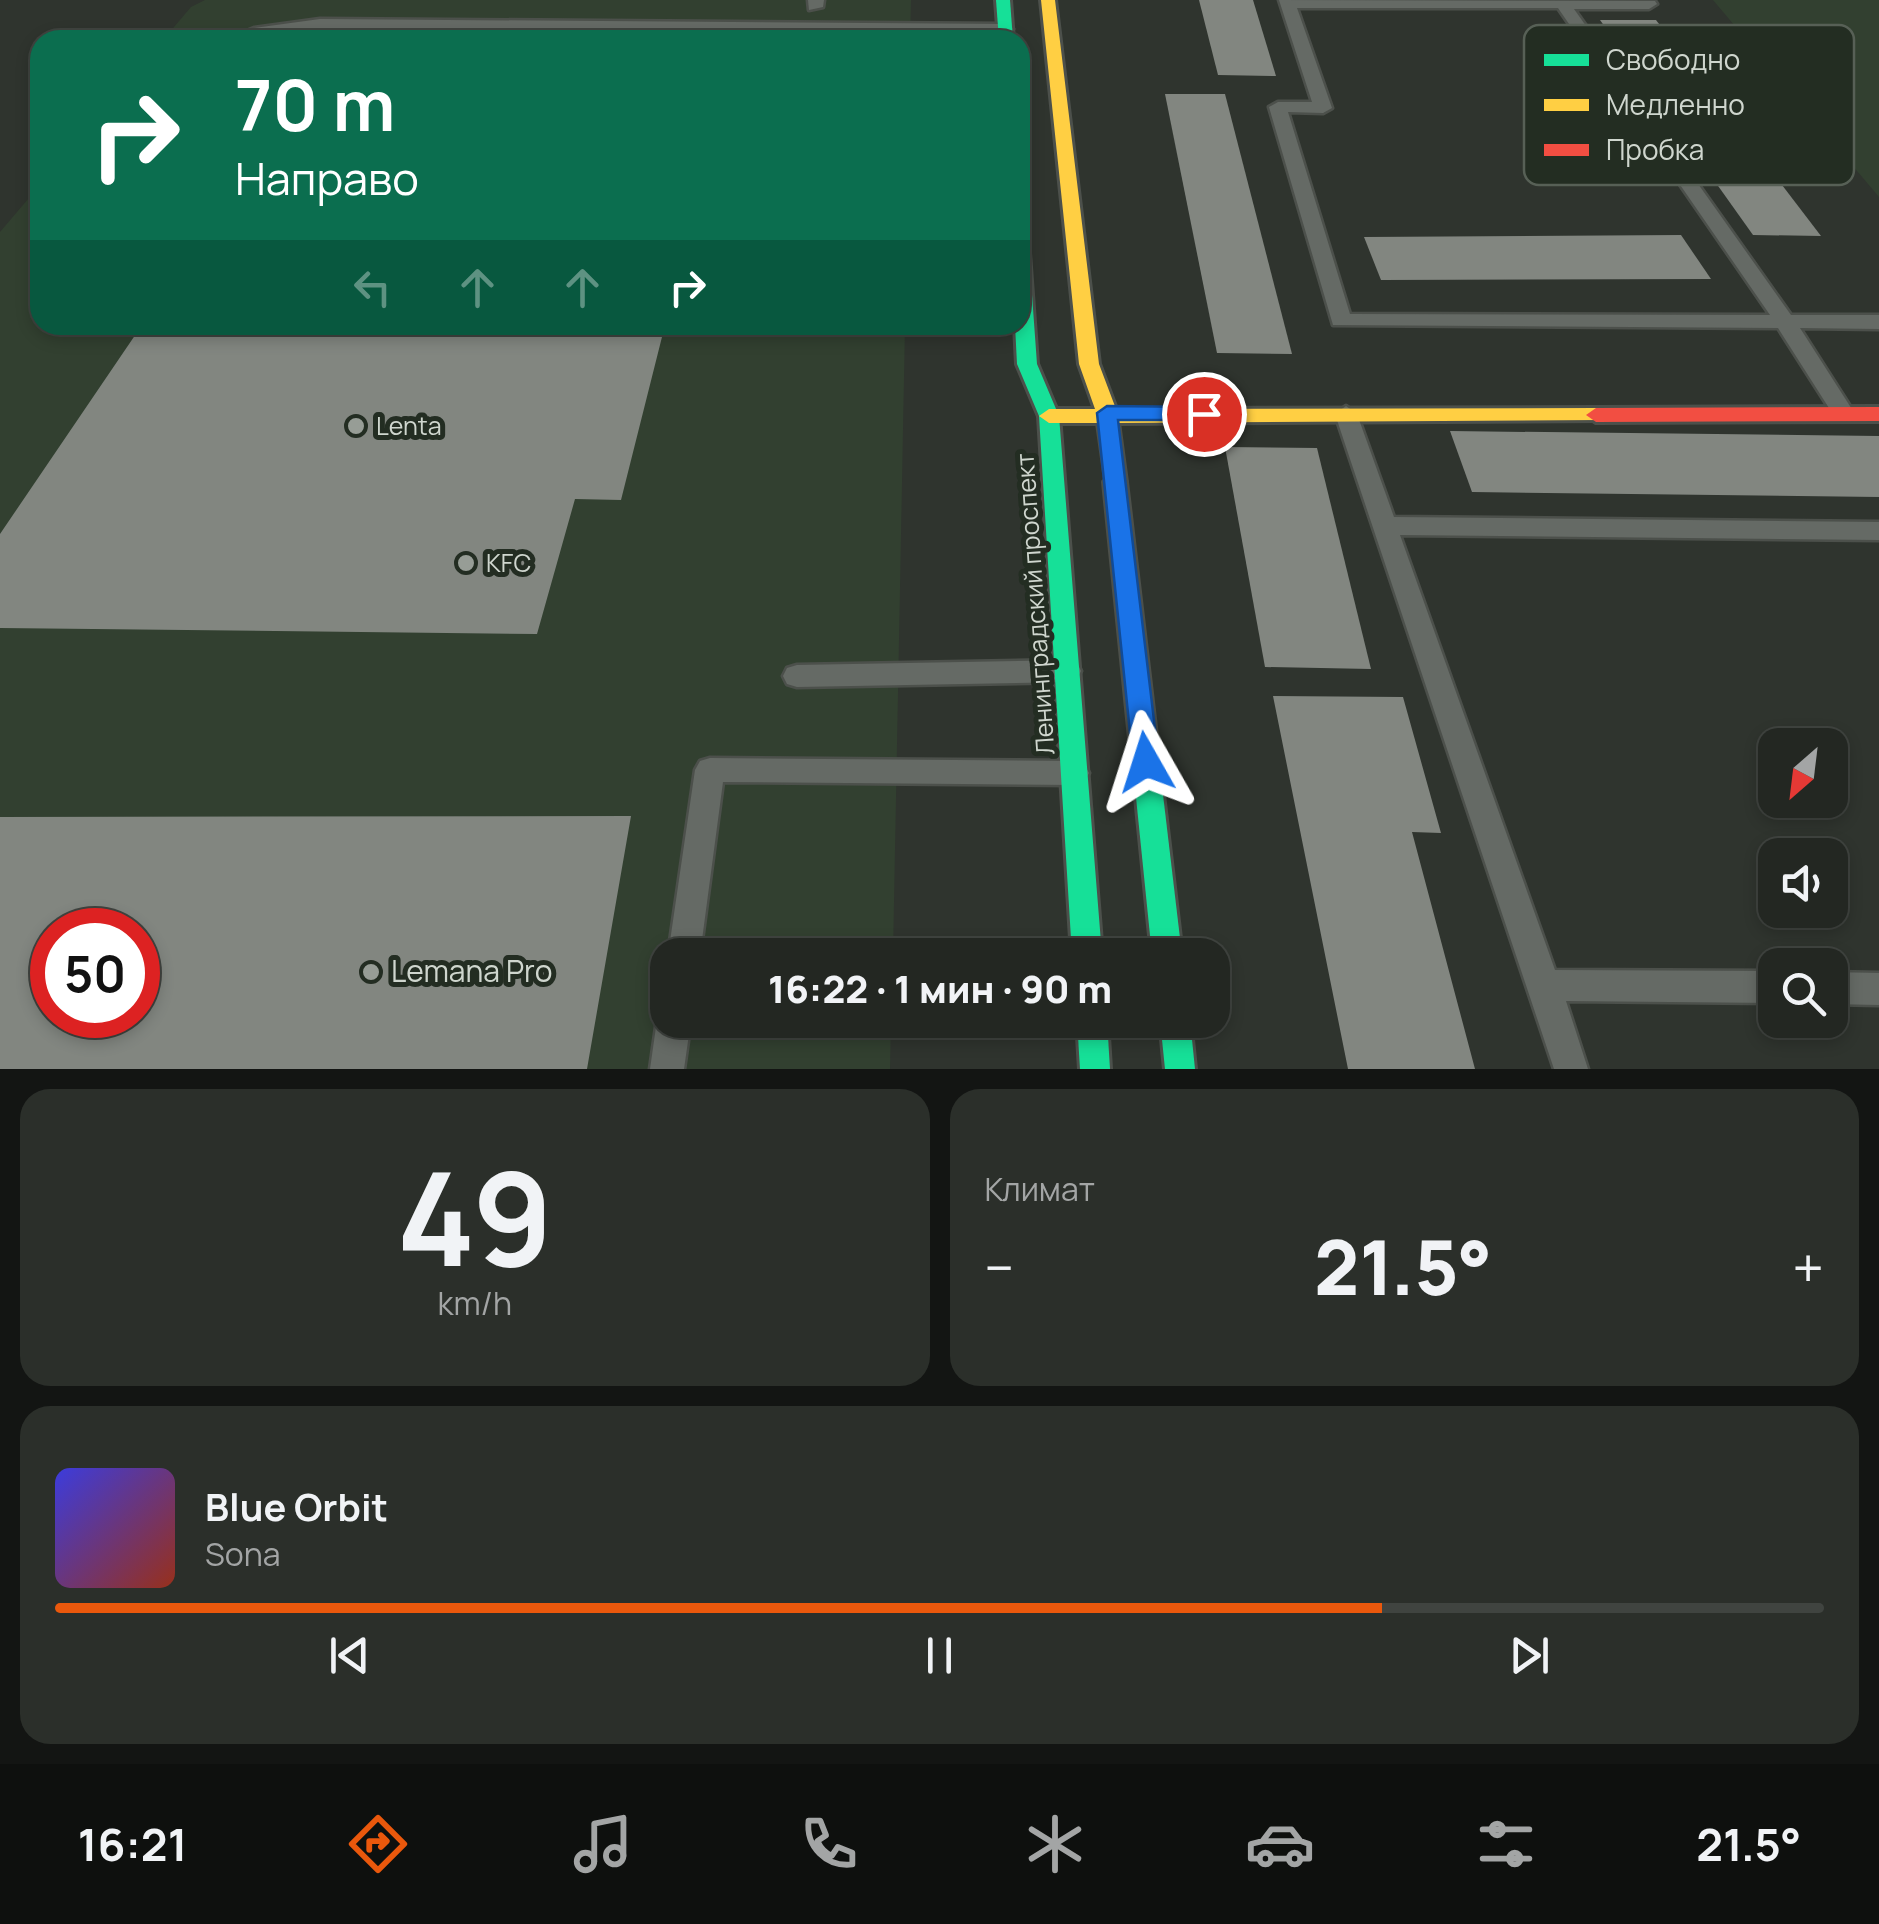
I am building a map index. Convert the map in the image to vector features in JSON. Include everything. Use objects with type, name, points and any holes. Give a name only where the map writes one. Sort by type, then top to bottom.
[{"type":"main road","points":[[1003,0],[1006,30]]},
{"type":"main road","points":[[1048,0],[1089,364],[1107,413],[1166,938]]},
{"type":"main road","name":"Ленинградский проспект","points":[[1026,335],[1028,364],[1049,416],[1086,938]]},
{"type":"main road","points":[[1049,416],[1879,414]]},
{"type":"main road","points":[[1093,1038],[1095,1069]]},
{"type":"main road","points":[[1177,1038],[1180,1069]]},
{"type":"lane","points":[[1648,4],[1287,2],[1323,108],[1278,107],[1340,320],[1879,322]]},
{"type":"lane","points":[[1563,4],[1578,25]]},
{"type":"lane","points":[[276,30],[320,24],[694,30]]},
{"type":"lane","points":[[1689,185],[1844,414]]},
{"type":"lane","points":[[1346,414],[1571,1069]]},
{"type":"lane","points":[[1384,526],[1879,531]]},
{"type":"lane","points":[[797,676],[1068,671]]},
{"type":"lane","points":[[686,938],[710,770],[1074,773]]},
{"type":"lane","points":[[1544,984],[1758,987]]},
{"type":"lane","points":[[1848,988],[1879,989]]},
{"type":"lane","points":[[668,1069],[672,1038]]},
{"type":"shaded area","points":[[205,0],[911,0],[910,30],[171,30],[191,7]]},
{"type":"shaded area","points":[[1713,0],[1879,0],[1879,197],[1854,167],[1854,25],[1734,25]]},
{"type":"shaded area","points":[[30,197],[30,335],[905,335],[893,938],[650,938],[650,1038],[891,1038],[890,1069],[0,1069],[0,232]]},
{"type":"building","points":[[1199,0],[1253,0],[1276,76],[1218,75]]},
{"type":"building","points":[[1600,20],[1656,20],[1660,25],[1604,25]]},
{"type":"building","points":[[1165,94],[1225,94],[1292,354],[1217,353]]},
{"type":"building","points":[[1717,185],[1782,185],[1821,236],[1753,235]]},
{"type":"building","points":[[1681,235],[1711,279],[1381,280],[1364,237]]},
{"type":"building","name":"Lenta","points":[[135,335],[662,335],[621,500],[575,499],[537,634],[0,628],[0,534]]},
{"type":"building","points":[[1450,431],[1879,436],[1879,497],[1472,492]]},
{"type":"building","points":[[1225,447],[1317,448],[1371,669],[1265,667]]},
{"type":"building","points":[[1273,696],[1403,697],[1441,833],[1412,832],[1475,1069],[1348,1069]]},
{"type":"building","name":"Lemana Pro","points":[[631,816],[587,1069],[0,1069],[0,817]]},
{"type":"traffic: fast","points":[[1003,0],[1005,30]]},
{"type":"traffic: fast","points":[[1025,335],[1027,364],[1049,416],[1086,938]]},
{"type":"traffic: fast","points":[[1115,482],[1165,938]]},
{"type":"traffic: fast","points":[[1093,1038],[1095,1069]]},
{"type":"traffic: fast","points":[[1177,1038],[1180,1069]]},
{"type":"traffic: slow","points":[[1048,0],[1089,364],[1107,413],[1115,482]]},
{"type":"traffic: slow","points":[[1049,416],[1596,415]]},
{"type":"traffic: jam","points":[[1596,415],[1879,414]]},
{"type":"place","name":"Lenta","points":[[356,426]]},
{"type":"place","name":"KFC","points":[[466,563]]},
{"type":"place","name":"Lemana Pro","points":[[371,972]]},
{"type":"route","points":[[1146,762],[1107,413],[1204,414]]}]
